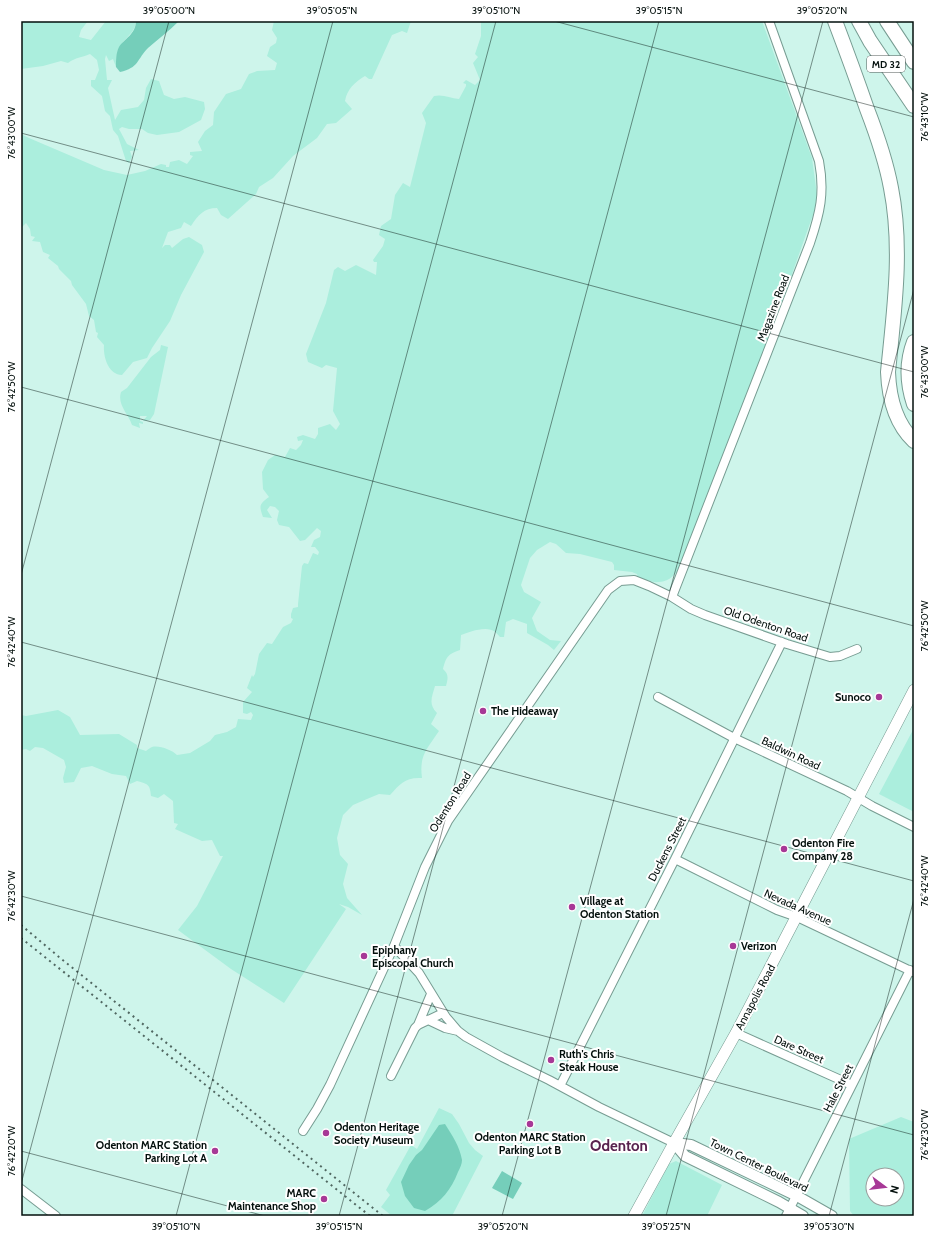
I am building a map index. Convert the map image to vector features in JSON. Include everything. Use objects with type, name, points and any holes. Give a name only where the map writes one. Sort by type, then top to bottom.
[{"type":"highway","points":[[835,21],[880,143],[891,189],[896,228],[897,264],[888,386],[894,412],[902,427],[914,441]]},
{"type":"highway","name":"MD 32","points":[[859,21],[870,41],[914,106]]},
{"type":"highway","name":"MD 32","points":[[887,21],[914,62]]},
{"type":"highway","points":[[897,21],[914,45]]},
{"type":"highway","points":[[914,342],[909,356],[908,381],[914,404]]},
{"type":"main road","name":"Annapolis Road","points":[[634,1216],[736,1033],[914,690]]},
{"type":"street","name":"Magazine Road","points":[[672,597],[810,243],[821,207],[822,177],[819,161],[769,21]]},
{"type":"street","name":"Odenton Road","points":[[303,1131],[330,1085],[394,946],[425,867],[448,821],[608,590],[620,581],[634,580],[672,597]]},
{"type":"street","name":"Old Odenton Road","points":[[672,597],[691,609],[705,615],[830,657],[840,656],[857,649]]},
{"type":"street","name":"Duckens Street","points":[[560,1086],[675,859],[782,642]]},
{"type":"street","name":"Baldwin Road","points":[[658,697],[734,738],[847,791],[872,806],[914,827]]},
{"type":"street","name":"Nevada Avenue","points":[[675,859],[777,910],[797,917],[912,971]]},
{"type":"street","name":"Town Center Boulevard","points":[[394,946],[419,973],[443,1013],[458,1031],[474,1042],[599,1107],[674,1142],[691,1145],[797,1196],[832,1216]]},
{"type":"street","name":"Hale Street","points":[[788,1212],[912,971]]},
{"type":"street","points":[[391,1076],[411,1034],[418,1025],[432,994]]},
{"type":"street","points":[[418,1025],[443,1013]]},
{"type":"street","points":[[428,1020],[445,1028],[458,1031]]},
{"type":"street","name":"Dare Street","points":[[736,1033],[852,1085]]},
{"type":"street","name":"Town Center Boulevard","points":[[674,1142],[685,1156],[788,1212],[803,1216]]},
{"type":"street","points":[[21,1189],[56,1216]]},
{"type":"shaded area","points":[[21,21],[88,21],[81,30],[79,37],[91,40],[106,21],[136,21],[133,30],[120,47],[116,67],[113,59],[109,61],[106,55],[105,59],[107,80],[112,80],[108,88],[115,120],[121,110],[138,107],[144,100],[146,88],[151,79],[159,81],[164,95],[174,99],[185,97],[204,102],[205,109],[201,120],[179,132],[157,135],[148,133],[142,129],[129,129],[122,127],[119,129],[127,144],[139,150],[130,151],[132,157],[129,163],[126,161],[118,136],[113,130],[110,116],[105,111],[102,96],[91,86],[91,80],[95,80],[99,70],[97,60],[90,54],[68,63],[61,61],[43,66],[21,69]]},
{"type":"shaded area","points":[[136,21],[179,21],[144,52],[134,66],[120,72],[116,67],[118,49],[132,33]]},
{"type":"shaded area","points":[[274,21],[411,21],[407,33],[402,31],[392,35],[372,79],[365,76],[355,83],[350,89],[345,101],[352,109],[336,123],[327,124],[317,138],[293,156],[273,178],[259,187],[256,194],[228,219],[221,215],[217,208],[212,208],[202,213],[191,226],[184,222],[181,228],[168,232],[162,248],[165,245],[170,245],[172,248],[183,239],[189,237],[202,245],[204,252],[181,295],[170,321],[147,358],[133,362],[122,375],[117,374],[113,372],[107,364],[104,354],[104,345],[97,337],[98,333],[96,332],[94,320],[89,316],[86,304],[72,285],[71,281],[59,269],[58,266],[48,258],[50,255],[43,252],[40,242],[32,241],[35,237],[31,236],[30,229],[26,223],[21,228],[21,134],[104,170],[127,175],[145,171],[161,164],[169,167],[170,162],[179,160],[187,164],[193,156],[190,155],[190,152],[202,151],[198,142],[205,131],[213,125],[214,112],[226,94],[241,89],[249,74],[257,71],[275,70],[277,63],[267,56],[270,47],[276,43],[277,38],[272,30]]},
{"type":"shaded area","points":[[481,21],[762,21],[812,158],[817,195],[814,212],[776,319],[687,552],[679,569],[667,580],[654,582],[638,578],[637,574],[632,572],[614,570],[614,565],[612,562],[580,554],[566,553],[556,544],[550,542],[537,550],[530,558],[521,585],[524,592],[541,602],[532,618],[537,631],[550,640],[561,641],[554,650],[527,633],[527,624],[513,619],[506,622],[504,637],[500,637],[496,632],[487,629],[461,635],[460,650],[450,655],[444,665],[443,669],[448,677],[446,686],[435,686],[432,707],[437,713],[431,724],[439,731],[423,758],[421,770],[422,778],[411,779],[403,782],[390,795],[379,794],[353,805],[343,815],[337,838],[340,855],[348,864],[343,884],[347,898],[362,915],[339,904],[346,909],[284,1003],[231,969],[178,930],[197,906],[223,856],[220,856],[212,840],[202,841],[175,829],[178,824],[174,823],[173,801],[164,794],[158,798],[151,796],[148,785],[137,781],[130,784],[126,776],[112,774],[92,766],[81,768],[74,782],[64,783],[63,778],[66,767],[64,760],[43,748],[35,747],[30,751],[26,749],[21,750],[21,715],[26,716],[58,710],[70,717],[80,735],[119,734],[137,745],[137,748],[146,751],[152,747],[162,747],[177,755],[190,753],[210,741],[215,735],[227,732],[236,727],[238,719],[251,720],[253,715],[251,712],[247,714],[243,713],[243,702],[252,692],[247,688],[252,675],[253,677],[255,674],[259,654],[267,643],[272,644],[283,627],[291,623],[293,619],[291,618],[291,614],[293,608],[298,607],[302,566],[304,563],[308,564],[313,553],[318,555],[319,552],[315,547],[311,547],[314,540],[320,537],[321,531],[317,528],[305,540],[300,541],[289,527],[279,525],[277,520],[279,511],[275,507],[270,506],[267,510],[272,518],[263,517],[261,506],[269,497],[263,489],[262,472],[268,460],[275,455],[285,457],[290,448],[296,450],[301,445],[303,440],[298,441],[297,437],[303,435],[315,439],[318,434],[318,428],[330,424],[336,430],[340,424],[333,411],[337,368],[326,365],[322,368],[308,362],[306,354],[326,303],[334,270],[338,267],[345,271],[356,265],[376,275],[377,262],[374,262],[373,260],[383,246],[385,239],[379,235],[381,226],[391,219],[395,195],[403,183],[410,187],[426,123],[422,113],[434,96],[459,99],[466,86],[466,84],[463,83],[466,80],[475,85],[480,80],[473,63],[478,57],[475,54],[481,36]]},
{"type":"shaded area","points":[[161,345],[168,347],[154,414],[150,420],[143,421],[147,416],[140,416],[140,421],[143,422],[143,424],[139,423],[140,428],[132,425],[120,401],[121,392],[127,388],[151,357],[160,350]]},
{"type":"shaded area","points":[[914,728],[914,812],[879,794]]},
{"type":"shaded area","points":[[439,1108],[452,1114],[469,1143],[483,1156],[452,1216],[392,1216],[381,1207],[390,1195],[386,1190],[411,1145],[417,1149]]},
{"type":"shaded area","points":[[901,1117],[914,1122],[914,1216],[854,1216],[850,1211],[849,1139]]},
{"type":"shaded area","points":[[445,1124],[459,1150],[462,1160],[461,1166],[452,1184],[441,1199],[425,1211],[414,1208],[405,1196],[401,1182],[409,1165],[416,1155],[422,1150],[439,1125]]},
{"type":"shaded area","points":[[676,1161],[722,1185],[707,1216],[642,1216],[669,1164]]},
{"type":"shaded area","points":[[502,1171],[522,1183],[513,1199],[492,1188]]},
{"type":"railway","points":[[21,925],[383,1216]]},
{"type":"railway","points":[[21,938],[370,1216]]},
{"type":"place","name":"Sunoco","points":[[879,697]]},
{"type":"place","name":"The Hideaway","points":[[483,711]]},
{"type":"place","name":"Odenton Fire Company 28","points":[[784,849]]},
{"type":"place","name":"Village at Odenton Station","points":[[572,907]]},
{"type":"place","name":"Verizon","points":[[733,946]]},
{"type":"place","name":"Epiphany Episcopal Church","points":[[364,956]]},
{"type":"place","name":"Ruth's Chris Steak House","points":[[551,1060]]},
{"type":"place","name":"Odenton MARC Station Parking Lot B","points":[[530,1124]]},
{"type":"place","name":"Odenton Heritage Society Museum","points":[[326,1133]]},
{"type":"place","name":"Odenton MARC Station Parking Lot A","points":[[215,1151]]},
{"type":"place","name":"MARC Maintenance Shop","points":[[324,1199]]},
{"type":"district","name":"Odenton","points":[[619,1146]]}]
